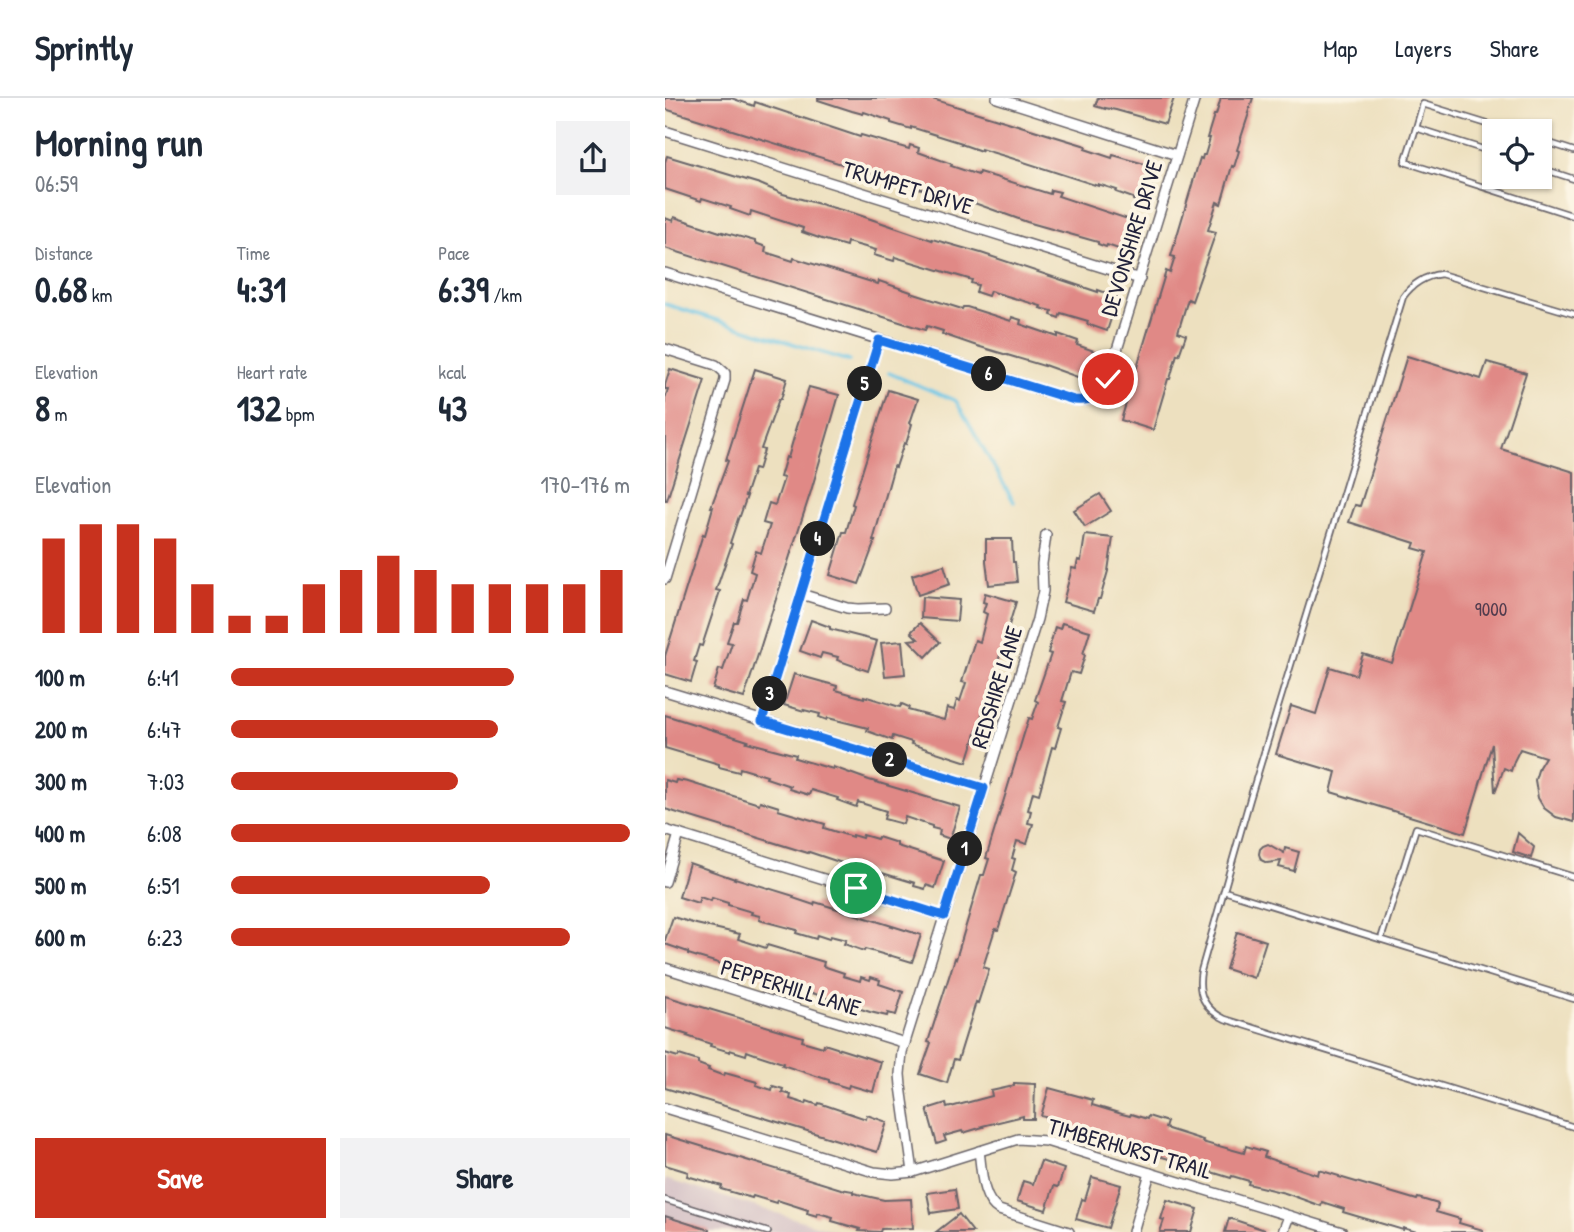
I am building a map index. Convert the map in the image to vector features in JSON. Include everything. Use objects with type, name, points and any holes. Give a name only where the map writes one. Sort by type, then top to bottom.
[{"type":"street","points":[[997,98],[1177,155]]},
{"type":"street","name":"DEVONSHIRE DRIVE","points":[[665,273],[1074,400],[1085,401],[1105,389],[1195,98]]},
{"type":"street","name":"TRUMPET DRIVE","points":[[665,131],[1140,279]]},
{"type":"street","points":[[762,721],[879,340]]},
{"type":"street","points":[[665,349],[716,365],[725,373],[665,579]]},
{"type":"street","name":"REDSHIRE LANE","points":[[913,1172],[900,1062],[1037,619],[1043,591],[1042,564],[1047,536]]},
{"type":"street","points":[[801,594],[847,608],[885,608]]},
{"type":"street","points":[[665,691],[984,788]]},
{"type":"street","points":[[665,830],[944,916]]},
{"type":"street","points":[[665,881],[679,834]]},
{"type":"street","name":"PEPPERHILL LANE","points":[[665,968],[905,1043]]},
{"type":"street","name":"TIMBERHURST TRAIL","points":[[665,1108],[874,1172],[893,1174],[913,1172],[1018,1139],[1030,1139],[1342,1232]]},
{"type":"street","points":[[979,1151],[986,1194],[994,1207],[1069,1232]]},
{"type":"street","points":[[1133,1232],[1150,1173]]},
{"type":"street","points":[[1283,1232],[1289,1216]]},
{"type":"lane","points":[[1482,122],[1423,104],[1405,162],[1574,216]]},
{"type":"lane","points":[[1416,128],[1482,149]]},
{"type":"lane","points":[[1552,144],[1574,151]]},
{"type":"lane","points":[[1552,172],[1574,179]]},
{"type":"lane","points":[[1574,314],[1441,274],[1428,276],[1417,282],[1403,296],[1317,574],[1199,981],[1202,997],[1215,1014],[1225,1019],[1574,1127]]},
{"type":"lane","points":[[1381,939],[1416,828],[1574,877]]},
{"type":"lane","points":[[1224,891],[1574,999]]},
{"type":"lane","points":[[665,1200],[768,1232]]},
{"type":"shaded area","points":[[665,1179],[839,1232],[665,1232]]},
{"type":"building","points":[[665,98],[731,98],[754,106],[755,102],[860,137],[861,135],[909,149],[910,145],[919,148],[918,152],[978,175],[979,172],[1050,194],[1051,190],[1060,192],[1058,196],[1134,221],[1132,225],[1139,227],[1130,253],[1107,245],[1106,247],[1098,242],[1027,222],[966,200],[965,202],[941,195],[665,109]]},
{"type":"building","points":[[818,98],[929,98],[1086,146],[1085,149],[1112,158],[1113,155],[1148,165],[1149,172],[1155,173],[1146,204],[1116,192],[1117,190],[981,151]]},
{"type":"building","points":[[1098,98],[1174,98],[1165,124],[1095,106]]},
{"type":"building","points":[[1221,98],[1253,98],[1234,167],[1232,166],[1221,204],[1217,202],[1208,230],[1216,232],[1192,301],[1188,299],[1178,332],[1186,335],[1168,379],[1153,430],[1121,420],[1166,271],[1170,273],[1175,257],[1171,256]]},
{"type":"building","points":[[667,156],[1118,297],[1107,331],[1087,324],[1088,321],[1061,313],[1059,318],[1051,315],[1052,311],[1040,308],[1041,306],[990,291],[988,296],[976,292],[978,285],[971,283],[972,280],[895,257],[894,261],[874,255],[876,250],[847,242],[846,246],[751,211],[750,216],[730,209],[731,207],[702,198],[701,201],[665,189]]},
{"type":"building","points":[[674,217],[755,241],[766,247],[765,252],[793,261],[794,258],[878,284],[879,281],[962,309],[967,307],[1011,321],[1012,317],[1021,320],[1020,324],[1078,341],[1077,345],[1100,353],[1093,374],[1086,371],[1083,379],[942,334],[943,331],[927,326],[925,330],[665,248],[665,218],[673,221]]},
{"type":"building","points":[[1407,356],[1481,379],[1487,362],[1526,373],[1501,449],[1574,472],[1574,822],[1556,817],[1544,808],[1538,798],[1535,780],[1545,757],[1520,749],[1511,771],[1504,768],[1495,792],[1492,744],[1465,833],[1331,792],[1336,772],[1276,754],[1291,706],[1316,714],[1330,667],[1356,675],[1363,654],[1392,663],[1427,552],[1413,548],[1415,543],[1349,522],[1355,505],[1360,506]]},
{"type":"building","points":[[670,369],[705,380],[665,500],[665,399],[668,389],[665,389],[665,385]]},
{"type":"building","points":[[755,369],[787,379],[761,449],[764,450],[758,470],[754,469],[730,543],[732,544],[716,590],[720,591],[702,646],[699,645],[691,682],[665,674],[665,656]]},
{"type":"building","points":[[809,387],[839,395],[744,698],[713,689],[732,643],[727,642],[734,622],[737,622],[744,599],[747,600],[755,573],[750,571],[756,551],[761,553],[770,525],[763,523],[769,503],[775,505],[784,478],[780,477]]},
{"type":"building","points":[[888,390],[918,399],[906,444],[904,443],[896,467],[894,466],[875,541],[859,584],[830,575],[843,532],[846,532],[854,505],[852,504]]},
{"type":"building","points":[[1100,494],[1111,511],[1085,527],[1074,510]]},
{"type":"building","points":[[1085,535],[1113,538],[1108,571],[1094,611],[1063,602],[1072,568],[1076,569],[1078,560],[1081,561]]},
{"type":"building","points":[[986,539],[1012,539],[1017,582],[989,585]]},
{"type":"building","points":[[944,565],[950,584],[918,595],[912,575]]},
{"type":"building","points":[[985,593],[1016,602],[979,730],[967,762],[893,736],[892,740],[867,731],[868,728],[828,718],[827,720],[819,717],[820,714],[784,705],[794,674],[837,686],[836,690],[864,698],[900,707],[902,704],[909,707],[908,710],[944,720],[947,708],[954,710],[957,700],[960,701],[966,683],[962,682],[975,640],[980,642],[987,614],[983,612]]},
{"type":"building","points":[[922,597],[959,600],[957,621],[921,618]]},
{"type":"building","points":[[811,620],[830,629],[877,641],[868,671],[837,660],[838,657],[822,653],[820,658],[800,651]]},
{"type":"building","points":[[920,623],[940,642],[926,657],[909,640],[918,639],[911,632]]},
{"type":"building","points":[[1062,623],[1090,631],[1083,654],[1085,655],[1079,674],[1071,672],[1062,701],[1066,702],[1055,748],[1052,747],[1039,794],[1033,792],[1028,810],[1031,811],[1028,823],[1033,824],[1027,844],[1017,841],[1012,858],[1015,859],[1012,870],[1016,872],[983,967],[989,969],[958,1060],[954,1059],[947,1083],[920,1074],[931,1043],[928,1042],[981,875],[984,875],[989,859],[986,858],[1029,718],[1032,719],[1038,702],[1035,700],[1051,654],[1048,653],[1055,627],[1060,629]]},
{"type":"building","points":[[902,641],[905,674],[885,676],[881,643]]},
{"type":"building","points":[[665,715],[796,755],[795,758],[833,767],[960,807],[950,839],[939,835],[940,830],[932,826],[905,817],[903,824],[884,819],[886,811],[858,802],[856,807],[811,790],[809,795],[789,789],[790,786],[766,778],[767,776],[740,768],[739,772],[719,767],[719,764],[665,748]]},
{"type":"building","points":[[665,780],[675,783],[676,780],[688,782],[759,804],[760,801],[779,807],[778,810],[825,824],[824,828],[852,837],[878,837],[944,861],[935,888],[926,885],[925,889],[914,886],[915,883],[879,872],[878,875],[665,809]]},
{"type":"building","points":[[1518,833],[1534,847],[1531,858],[1513,852]]},
{"type":"building","points":[[1268,844],[1284,853],[1285,848],[1299,852],[1294,871],[1279,867],[1281,861],[1267,863],[1261,860],[1260,849]]},
{"type":"building","points":[[689,863],[794,896],[793,898],[814,905],[815,902],[921,935],[912,962],[865,949],[864,951],[844,944],[846,940],[830,936],[829,939],[817,935],[816,939],[796,933],[797,930],[759,920],[760,916],[751,914],[752,912],[712,898],[711,901],[700,897],[698,903],[679,897]]},
{"type":"building","points":[[673,917],[740,934],[738,939],[766,948],[767,945],[824,962],[823,966],[844,973],[843,976],[860,981],[861,977],[880,980],[879,984],[903,992],[896,1015],[870,1012],[688,954],[665,944]]},
{"type":"building","points":[[1237,932],[1266,941],[1254,978],[1226,969]]},
{"type":"building","points":[[665,996],[803,1037],[802,1041],[823,1047],[824,1044],[881,1062],[873,1092],[829,1082],[747,1051],[746,1055],[710,1046],[711,1044],[665,1028]]},
{"type":"building","points":[[665,1053],[698,1061],[698,1064],[709,1068],[708,1070],[724,1076],[725,1073],[757,1082],[756,1085],[772,1090],[773,1086],[783,1089],[782,1092],[791,1095],[790,1099],[806,1104],[807,1101],[818,1105],[819,1103],[866,1119],[867,1115],[887,1122],[877,1152],[665,1088]]},
{"type":"building","points":[[1014,1083],[1035,1084],[1034,1119],[1023,1119],[1023,1116],[963,1133],[962,1131],[944,1136],[946,1141],[937,1144],[927,1109],[946,1103],[947,1108],[992,1096],[991,1091],[1014,1086]]},
{"type":"building","points":[[1049,1088],[1093,1100],[1092,1105],[1122,1114],[1147,1119],[1148,1116],[1167,1122],[1165,1128],[1203,1140],[1202,1142],[1244,1153],[1246,1146],[1266,1152],[1264,1157],[1318,1175],[1319,1170],[1438,1204],[1436,1212],[1460,1219],[1459,1223],[1483,1232],[1403,1230],[1343,1212],[1344,1209],[1322,1202],[1321,1206],[1248,1184],[1249,1181],[1064,1128],[1052,1122],[1053,1119],[1041,1116]]},
{"type":"building","points":[[665,1135],[853,1193],[884,1200],[911,1199],[913,1228],[881,1229],[880,1232],[859,1231],[860,1229],[832,1221],[833,1217],[807,1213],[808,1210],[777,1200],[776,1203],[721,1189],[722,1186],[687,1176],[688,1172],[665,1165]]},
{"type":"building","points":[[1041,1161],[1064,1169],[1058,1187],[1054,1186],[1046,1210],[1017,1201],[1023,1181],[1033,1184]]},
{"type":"building","points":[[1092,1177],[1121,1185],[1108,1228],[1076,1219]]},
{"type":"building","points":[[955,1189],[958,1209],[931,1213],[927,1193]]},
{"type":"building","points":[[1167,1200],[1198,1209],[1191,1232],[1160,1232]]},
{"type":"building","points":[[959,1214],[973,1232],[936,1232],[954,1218]]},
{"type":"building","points":[[665,1216],[709,1230],[709,1232],[665,1232]]},
{"type":"building","points":[[1229,1218],[1265,1230],[1265,1232],[1225,1232]]},
{"type":"waterway","points":[[665,304],[849,361]]},
{"type":"waterway","points":[[889,373],[956,401],[1014,502]]},
{"type":"route","points":[[856,888],[944,916],[984,788],[762,721],[879,340],[1074,400],[1093,399],[1105,389],[1108,379]]}]
